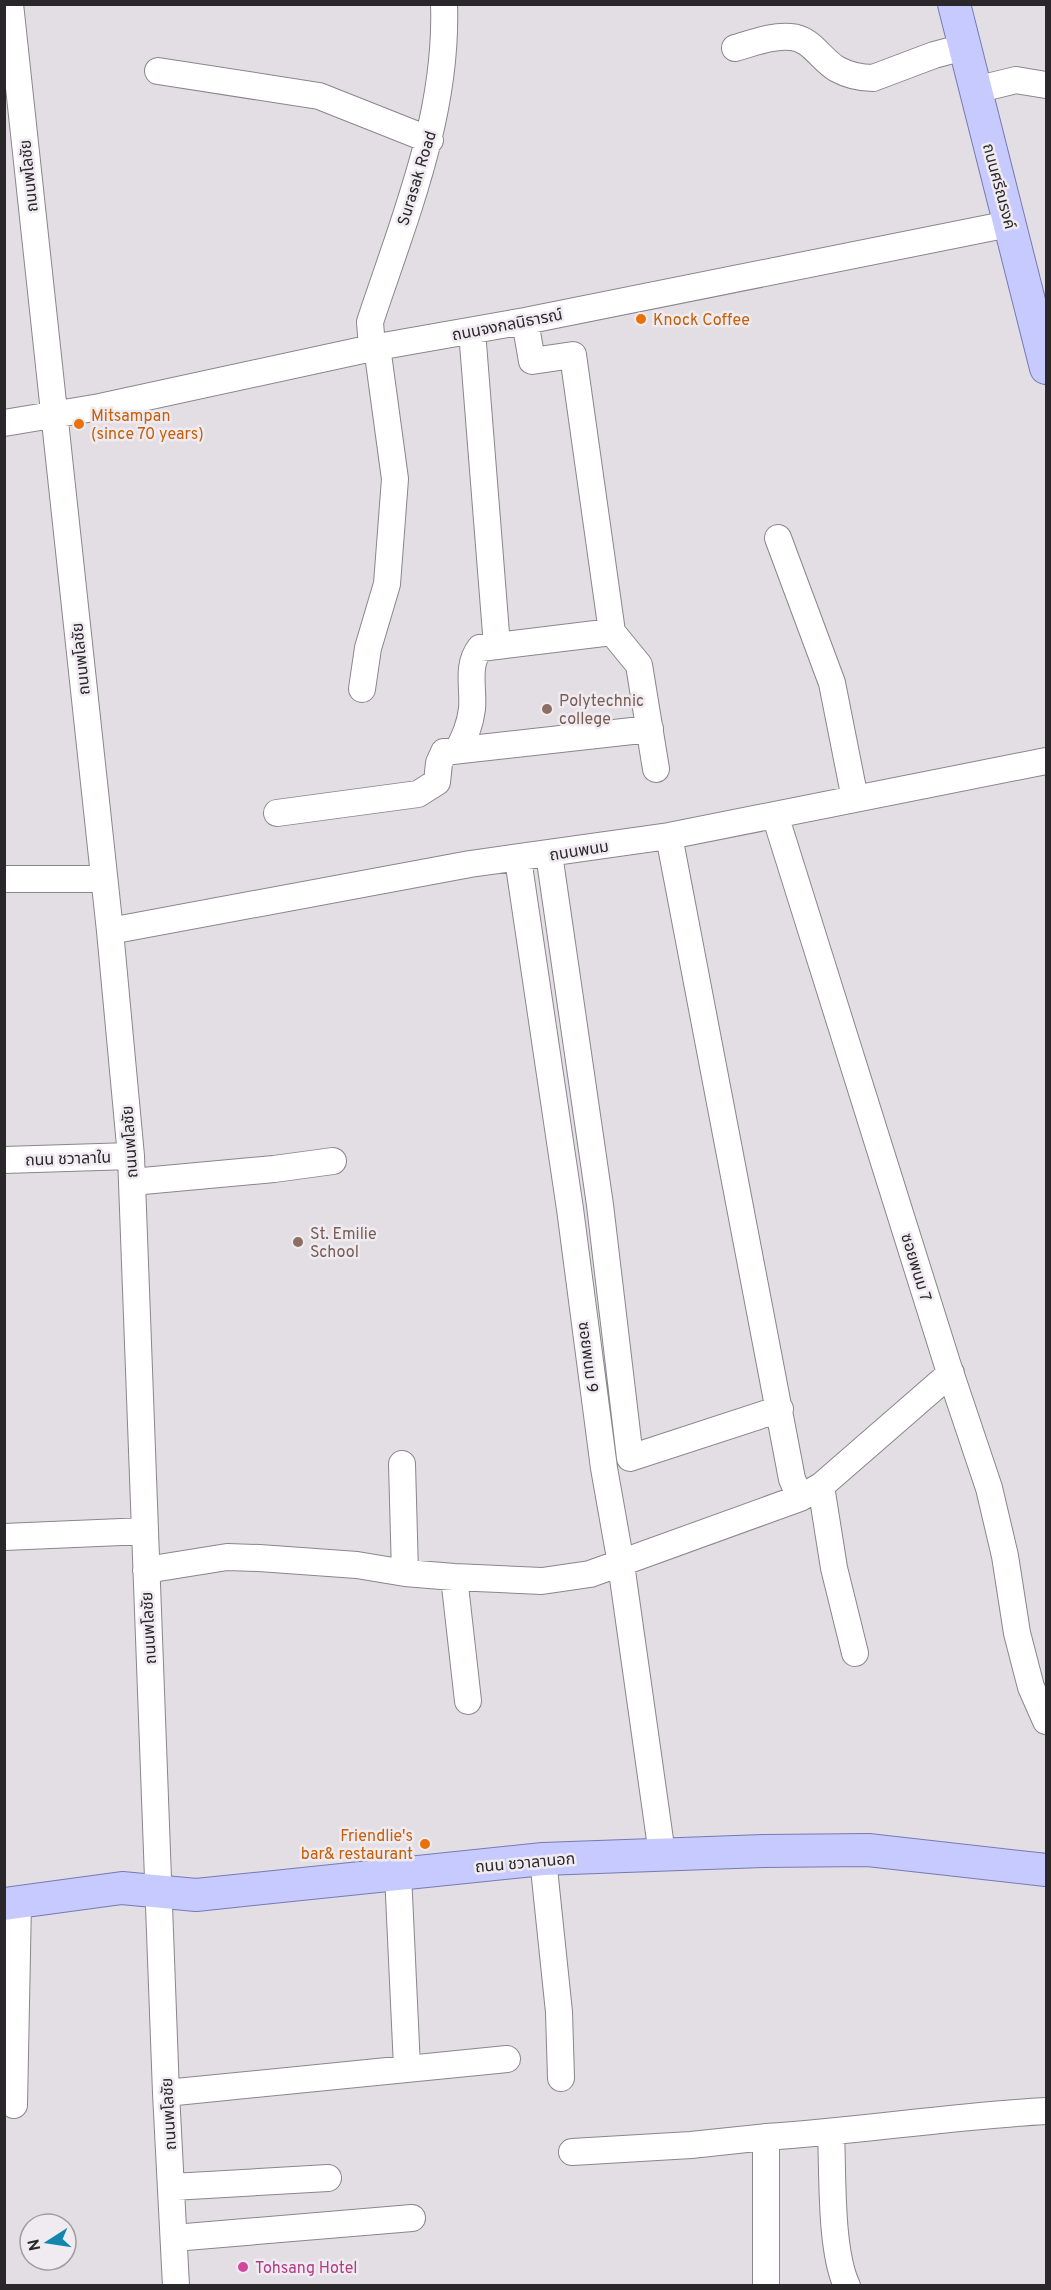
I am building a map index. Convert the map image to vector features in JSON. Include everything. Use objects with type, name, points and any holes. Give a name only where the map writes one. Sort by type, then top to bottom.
[{"type":"main road","name":"ถนนศรีณรงค์","points":[[954,4],[1047,368]]},
{"type":"main road","name":"ถนน ชวาลานอก","points":[[11,1903],[122,1888],[196,1895],[543,1859],[662,1854],[868,1850],[1047,1870]]},
{"type":"street","name":"ถนนพโลชัย","points":[[10,4],[105,879],[131,1156],[166,2093],[176,2286]]},
{"type":"street","name":"Surasak Road","points":[[362,689],[368,648],[387,584],[394,479],[370,322],[430,140],[445,40],[444,4]]},
{"type":"street","points":[[735,48],[778,37],[792,36],[801,39],[836,69],[860,77],[873,78],[934,55],[964,47]]},
{"type":"street","points":[[158,71],[319,96],[430,140]]},
{"type":"street","points":[[975,90],[1016,80],[1047,85]]},
{"type":"street","name":"ถนนจงกลนิธารณ์","points":[[4,423],[100,407],[374,347],[525,321],[1009,224]]},
{"type":"street","points":[[525,321],[532,361],[573,355],[612,632],[639,665],[656,769]]},
{"type":"street","points":[[472,331],[496,646]]},
{"type":"street","points":[[778,538],[832,683],[855,799]]},
{"type":"street","points":[[458,750],[469,730],[472,706],[471,670],[474,656],[480,648],[612,632]]},
{"type":"street","points":[[277,813],[418,794],[436,782],[444,752],[650,729]]},
{"type":"street","name":"ถนนพนม","points":[[110,931],[470,864],[669,836],[1047,761]]},
{"type":"street","name":"ซอยพนม 7","points":[[776,815],[989,1488],[1005,1556],[1017,1633],[1031,1687],[1047,1720]]},
{"type":"street","points":[[669,836],[792,1479],[810,1492],[834,1568],[855,1653]]},
{"type":"street","points":[[549,854],[600,1204],[630,1458],[780,1409]]},
{"type":"street","name":"ซอยพนม 9","points":[[518,859],[570,1209],[604,1468],[621,1564],[662,1854]]},
{"type":"street","points":[[4,879],[105,879]]},
{"type":"street","name":"ถนน ชวาลาใน","points":[[4,1160],[131,1156]]},
{"type":"street","points":[[132,1182],[274,1169],[333,1161]]},
{"type":"street","points":[[570,1209],[600,1204]]},
{"type":"street","points":[[146,1570],[227,1557],[259,1557],[357,1565],[405,1573],[453,1577],[542,1581],[590,1574],[810,1492],[951,1373]]},
{"type":"street","points":[[402,1464],[405,1573]]},
{"type":"street","points":[[4,1537],[146,1531]]},
{"type":"street","points":[[453,1577],[468,1701]]},
{"type":"street","points":[[543,1859],[559,2012],[561,2078]]},
{"type":"street","points":[[398,1874],[407,2067]]},
{"type":"street","points":[[11,1903],[14,2105]]},
{"type":"street","points":[[166,2093],[407,2067],[507,2059]]},
{"type":"street","points":[[572,2152],[831,2133],[984,2114],[1047,2111]]},
{"type":"street","points":[[831,2133],[836,2234],[843,2276],[847,2286]]},
{"type":"street","points":[[766,2137],[766,2286]]},
{"type":"street","points":[[172,2187],[328,2178]]},
{"type":"street","points":[[174,2238],[412,2218]]},
{"type":"place","name":"Knock Coffee","points":[[641,319]]},
{"type":"place","name":"Mitsampan (since 70 years)","points":[[79,424]]},
{"type":"place","name":"Polytechnic college","points":[[547,709]]},
{"type":"place","name":"St. Emilie School","points":[[298,1242]]},
{"type":"place","name":"Friendlie's bar& restaurant","points":[[425,1844]]},
{"type":"place","name":"Tohsang Hotel","points":[[243,2267]]}]
